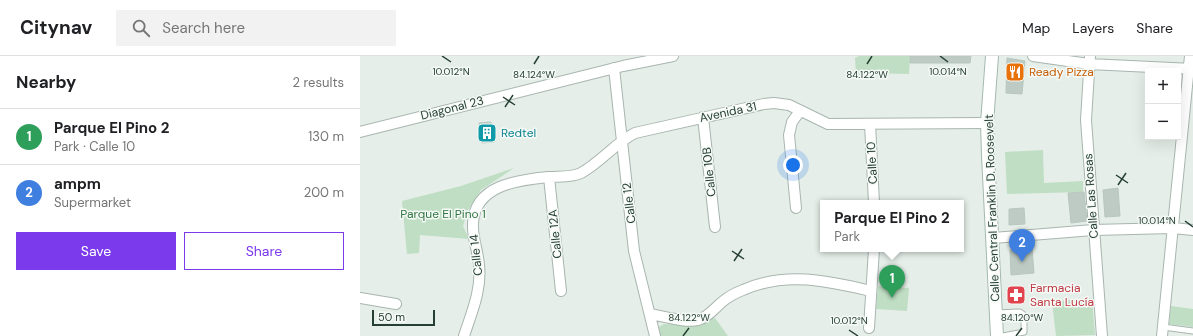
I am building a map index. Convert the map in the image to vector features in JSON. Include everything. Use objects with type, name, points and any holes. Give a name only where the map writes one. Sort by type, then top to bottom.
[{"type":"main road","name":"Calle Central Franklin D. Roosevelt","points":[[992,56],[988,123],[997,336]]},
{"type":"street","name":"Diagonal 23","points":[[360,132],[620,63],[673,56]]},
{"type":"street","points":[[1034,56],[1191,70]]},
{"type":"street","points":[[1162,331],[1191,70],[1190,56]]},
{"type":"street","name":"Calle Las Rosas","points":[[1090,60],[1086,120],[1102,336]]},
{"type":"street","name":"Calle 12","points":[[620,63],[621,140],[634,251],[655,336]]},
{"type":"street","name":"Avenida 31","points":[[484,198],[499,186],[512,182],[548,177],[572,176],[580,173],[600,159],[621,140],[635,133],[703,117],[774,103],[789,106],[828,124],[988,123]]},
{"type":"street","points":[[796,208],[789,135],[792,122],[800,111]]},
{"type":"street","name":"Calle 10B","points":[[703,117],[715,227]]},
{"type":"street","name":"Calle 10","points":[[870,124],[874,200]]},
{"type":"street","name":"Calle 12A","points":[[548,177],[562,291]]},
{"type":"street","name":"Calle 14","points":[[464,336],[479,283],[480,266],[473,223],[475,214],[484,198]]},
{"type":"street","points":[[993,238],[1093,230],[1173,228],[1193,230]]},
{"type":"street","points":[[869,328],[874,252]]},
{"type":"street","points":[[650,314],[698,320],[707,315],[731,295],[744,289],[792,279],[827,280],[871,291]]},
{"type":"street","points":[[360,298],[396,304]]},
{"type":"lane","points":[[996,313],[1020,312],[1024,315],[1024,332],[1003,336]]},
{"type":"lane","points":[[1162,331],[1193,331]]},
{"type":"green space","points":[[859,56],[910,56],[909,74],[869,73],[869,75],[856,75],[855,58]]},
{"type":"green space","points":[[1043,150],[1044,183],[1083,181],[1083,192],[1007,194],[1005,152]]},
{"type":"green space","name":"Parque El Pino 1","points":[[514,168],[481,190],[468,210],[463,226],[469,239],[420,235],[419,253],[407,254],[402,201],[461,186]]},
{"type":"green space","points":[[878,286],[909,288],[907,311],[876,309]]},
{"type":"green space","points":[[1092,298],[1095,335],[1056,336],[1052,302]]},
{"type":"green space","points":[[1171,306],[1193,309],[1193,327],[1169,324]]},
{"type":"green space","points":[[715,318],[728,336],[660,336],[657,328],[664,324],[697,325]]},
{"type":"building","points":[[910,56],[971,56],[970,63],[910,63]]},
{"type":"building","points":[[1007,58],[1025,61],[1022,94],[1006,93]]},
{"type":"building","name":"Redtel","points":[[491,122],[494,142],[482,143],[479,123]]},
{"type":"building","points":[[1118,188],[1120,216],[1105,217],[1103,190]]},
{"type":"building","points":[[1084,192],[1087,221],[1071,223],[1068,193]]},
{"type":"building","points":[[1024,208],[1025,224],[1009,225],[1009,209]]},
{"type":"building","points":[[1032,248],[1034,273],[1011,275],[1010,250]]},
{"type":"place","name":"Ready Pizza","points":[[1015,72]]},
{"type":"place","name":"Redtel","points":[[487,133]]},
{"type":"place","name":"ampm","points":[[1022,262]]},
{"type":"place","name":"Farmacia Santa Lucía","points":[[1016,295]]},
{"type":"place","name":"Parque El Pino 2","points":[[892,298]]}]
